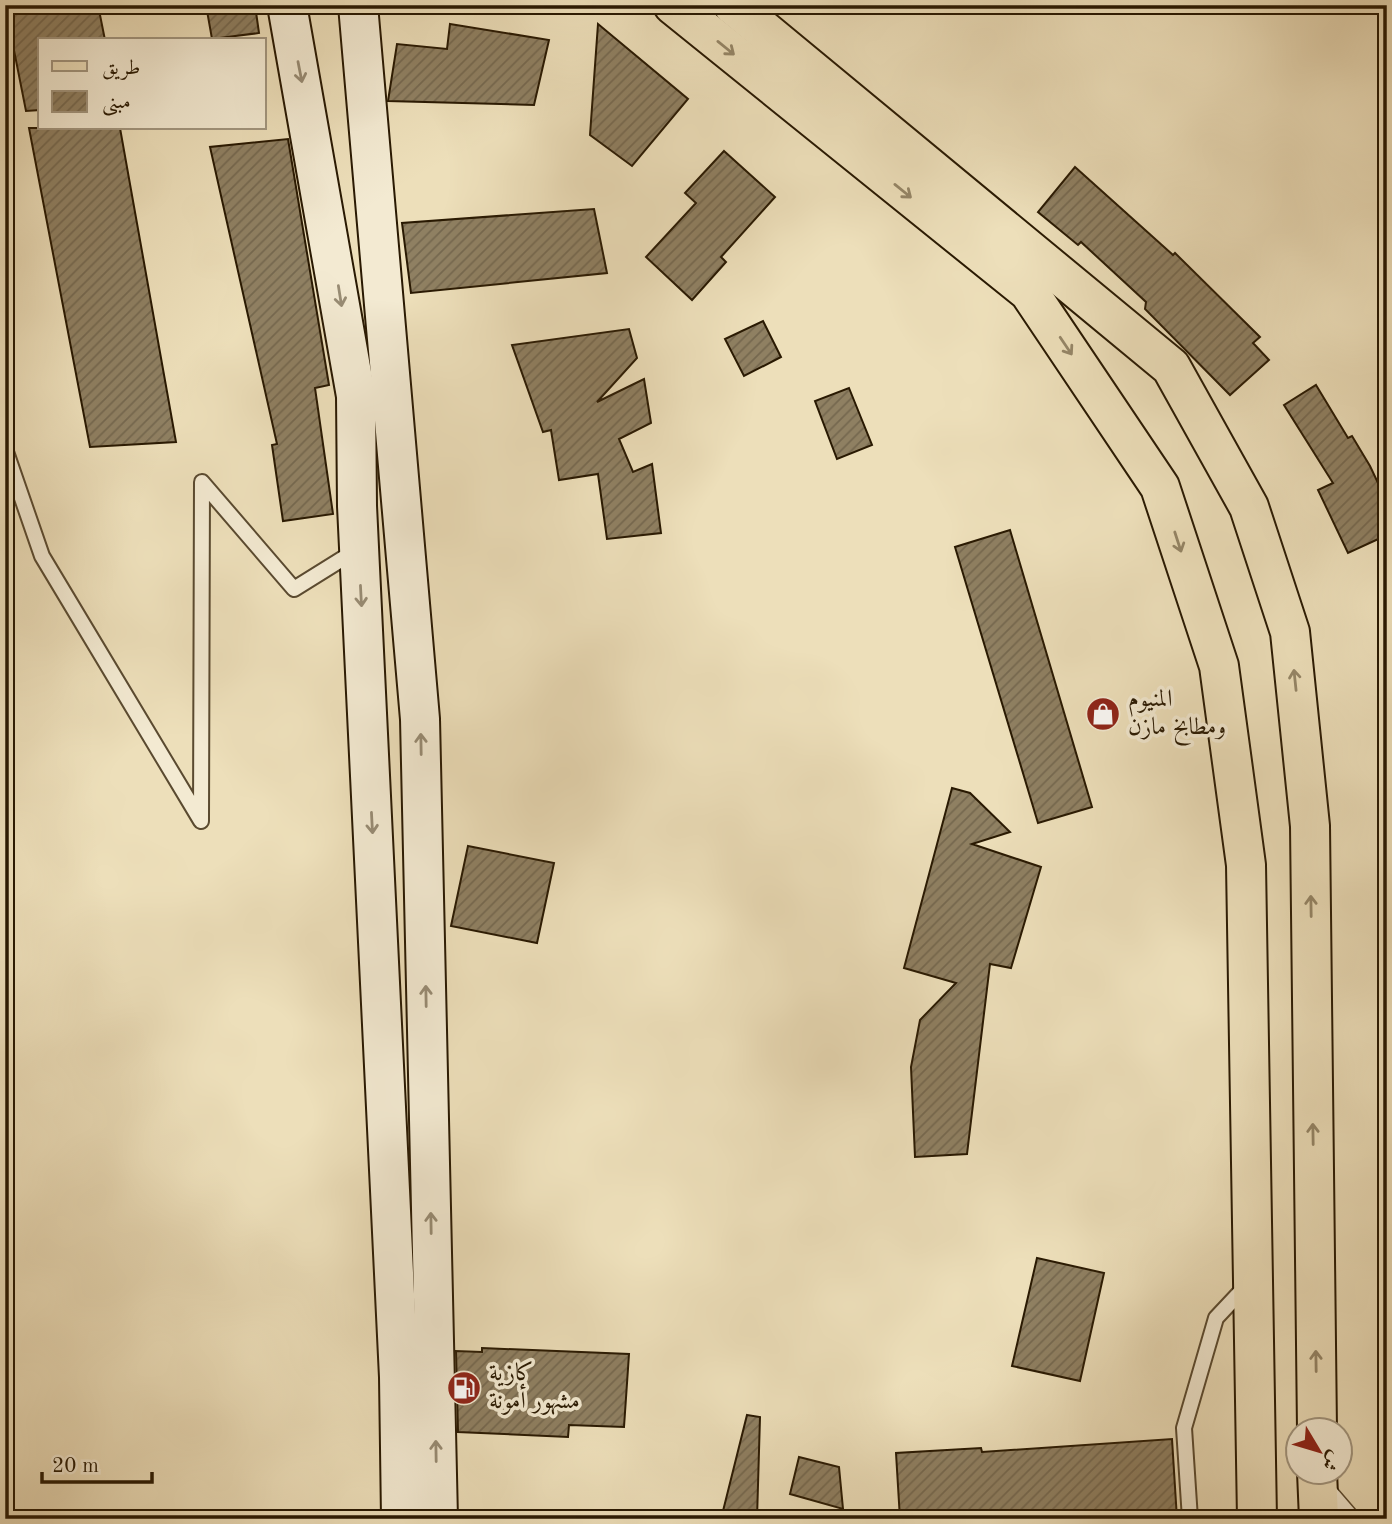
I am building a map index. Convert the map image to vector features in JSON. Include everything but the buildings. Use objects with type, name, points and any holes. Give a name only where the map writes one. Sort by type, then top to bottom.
[{"type":"main road","points":[[287,5],[356,396],[359,549],[399,1377],[401,1519]]},
{"type":"main road","points":[[358,5],[420,719],[438,1519]]},
{"type":"main road","points":[[673,5],[1029,292],[1160,487],[1219,666],[1246,865],[1257,1519]]},
{"type":"main road","points":[[733,5],[1171,367],[1249,507],[1290,632],[1310,826],[1317,1416]]},
{"type":"street","points":[[1318,1494],[1343,1519]]},
{"type":"lane","points":[[5,449],[42,556],[201,821],[202,482],[294,589],[359,549]]},
{"type":"lane","points":[[1190,1519],[1184,1427],[1216,1318],[1253,1279]]},
{"type":"place","name":"المنيوم ومطابخ مازن","points":[[1103,714]]},
{"type":"place","name":"كازية مشهور أمونة","points":[[464,1388]]}]
